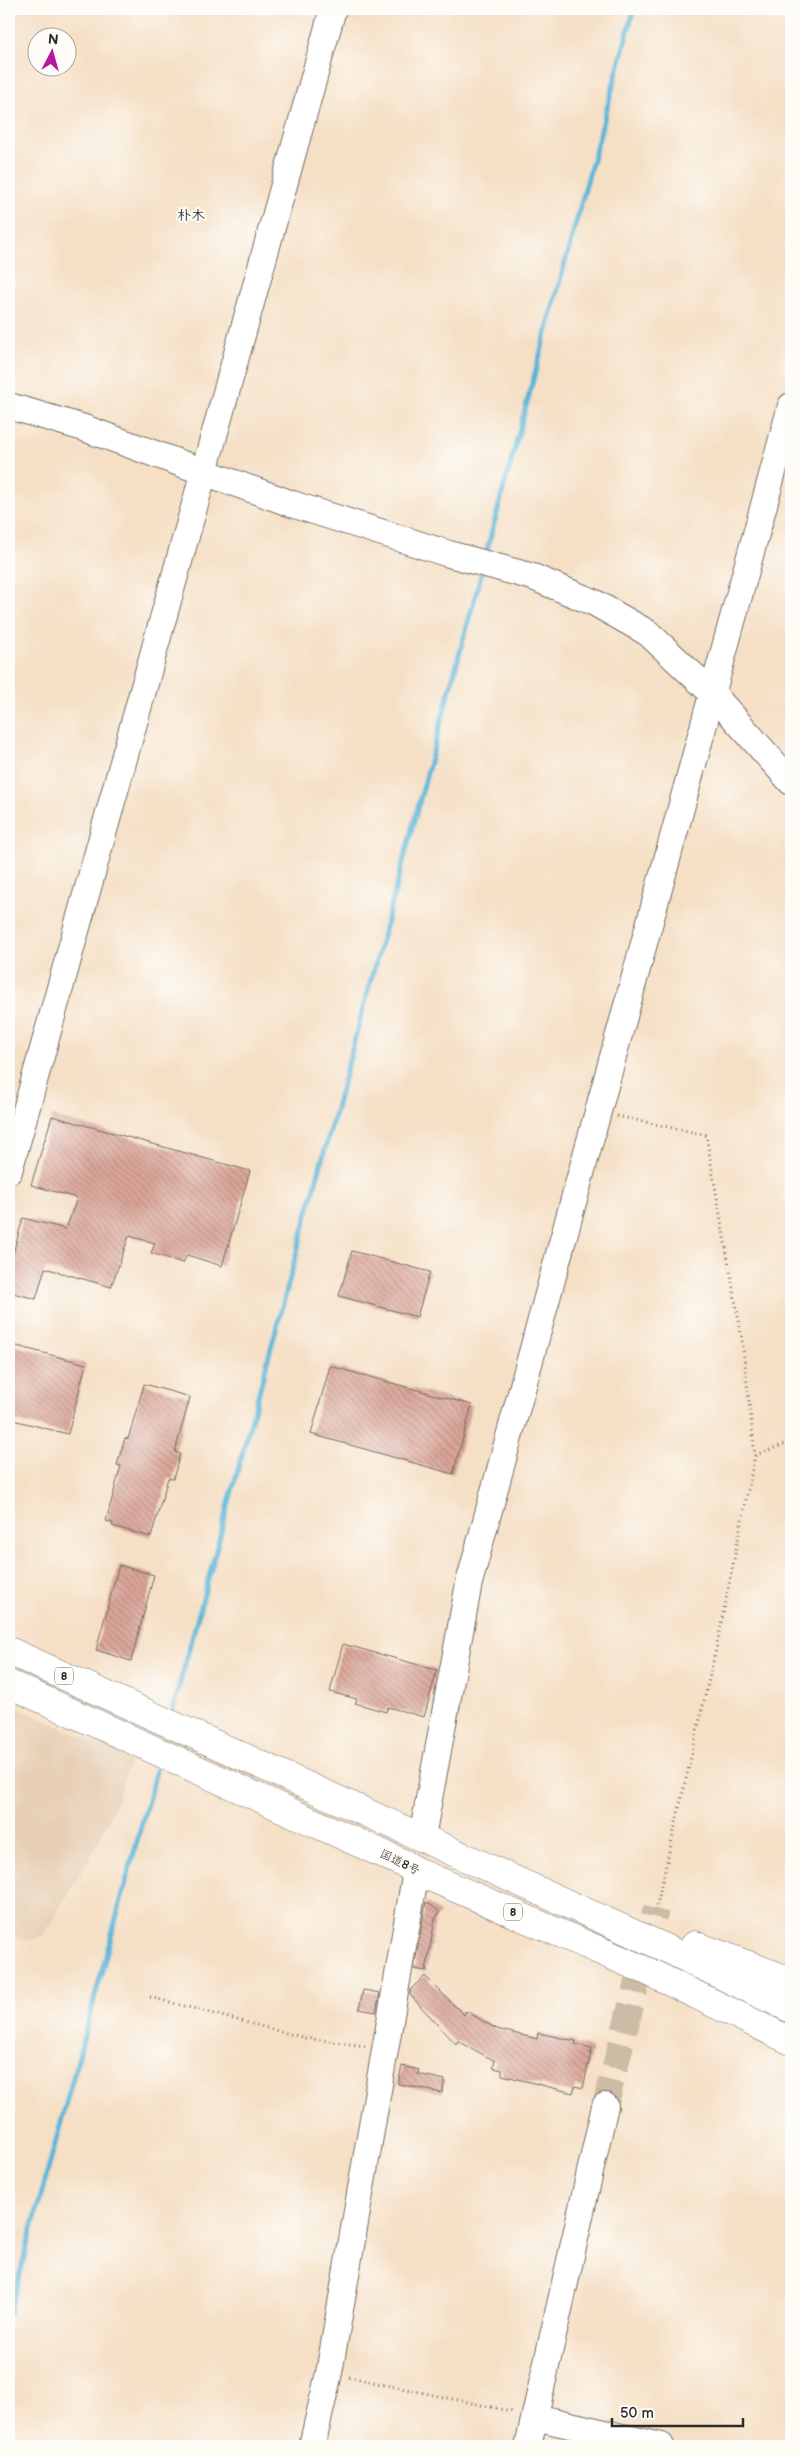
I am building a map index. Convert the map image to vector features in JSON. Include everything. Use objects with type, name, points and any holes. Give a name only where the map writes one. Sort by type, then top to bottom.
[{"type":"highway","name":"8","points":[[9,1651],[246,1760],[422,1837],[519,1883],[661,1946],[791,2009]]},
{"type":"highway","name":"国道8号","points":[[9,1684],[416,1871],[649,1972],[791,2041]]},
{"type":"highway","name":"8","points":[[519,1883],[718,1953],[791,1981]]},
{"type":"highway","name":"8","points":[[563,1934],[729,2031],[791,2061]]},
{"type":"street","points":[[9,1171],[333,9]]},
{"type":"street","points":[[9,406],[84,428],[292,504],[448,554],[533,577],[595,604],[648,632],[713,694],[791,782]]},
{"type":"street","points":[[422,1837],[469,1583],[791,406]]},
{"type":"street","points":[[312,2446],[328,2373],[416,1871]]},
{"type":"street","points":[[528,2446],[605,2106]]},
{"type":"street","points":[[535,2417],[661,2446]]},
{"type":"path","points":[[598,1112],[706,1136],[742,1339],[755,1455],[716,1649],[656,1909]]},
{"type":"path","points":[[755,1455],[791,1442]]},
{"type":"path","points":[[150,1997],[305,2038],[382,2048],[385,2046]]},
{"type":"path","points":[[328,2373],[535,2417]]},
{"type":"shaded area","points":[[9,1704],[127,1757],[130,1762],[117,1800],[94,1850],[44,1935],[30,1940],[9,1938]]},
{"type":"building","points":[[52,1116],[250,1171],[222,1266],[187,1255],[183,1263],[151,1253],[155,1243],[129,1236],[111,1287],[45,1268],[36,1299],[9,1292],[9,1268],[23,1218],[66,1229],[77,1198],[31,1185]]},
{"type":"building","points":[[352,1251],[430,1272],[417,1317],[339,1296]]},
{"type":"building","points":[[9,1344],[86,1364],[68,1434],[9,1419]]},
{"type":"building","points":[[330,1366],[472,1405],[453,1474],[311,1434]]},
{"type":"building","points":[[144,1384],[190,1397],[175,1452],[180,1454],[173,1479],[168,1478],[151,1537],[112,1526],[113,1523],[106,1521],[121,1466],[117,1465],[125,1438],[128,1439]]},
{"type":"building","points":[[119,1565],[154,1575],[131,1661],[96,1650]]},
{"type":"building","points":[[343,1644],[437,1670],[424,1717],[388,1707],[386,1712],[355,1703],[357,1699],[330,1692]]},
{"type":"building","points":[[426,1902],[440,1912],[435,1919],[426,1971],[414,1969]]},
{"type":"building","points":[[425,1976],[464,2015],[466,2011],[497,2029],[537,2039],[538,2033],[576,2041],[575,2044],[592,2048],[583,2088],[575,2086],[573,2093],[502,2075],[502,2070],[493,2068],[495,2061],[458,2041],[456,2044],[410,1995],[411,1989]]},
{"type":"building","points":[[363,1990],[380,1993],[376,2012],[359,2009]]},
{"type":"building","points":[[402,2066],[419,2070],[418,2074],[445,2080],[442,2093],[398,2084]]},
{"type":"waterway","points":[[485,557],[634,9]]},
{"type":"waterway","points":[[171,1716],[482,571]]},
{"type":"waterway","points":[[9,2314],[159,1760]]},
{"type":"tunnel","points":[[605,2106],[656,1909]]},
{"type":"district","name":"朴木","points":[[191,215]]}]
